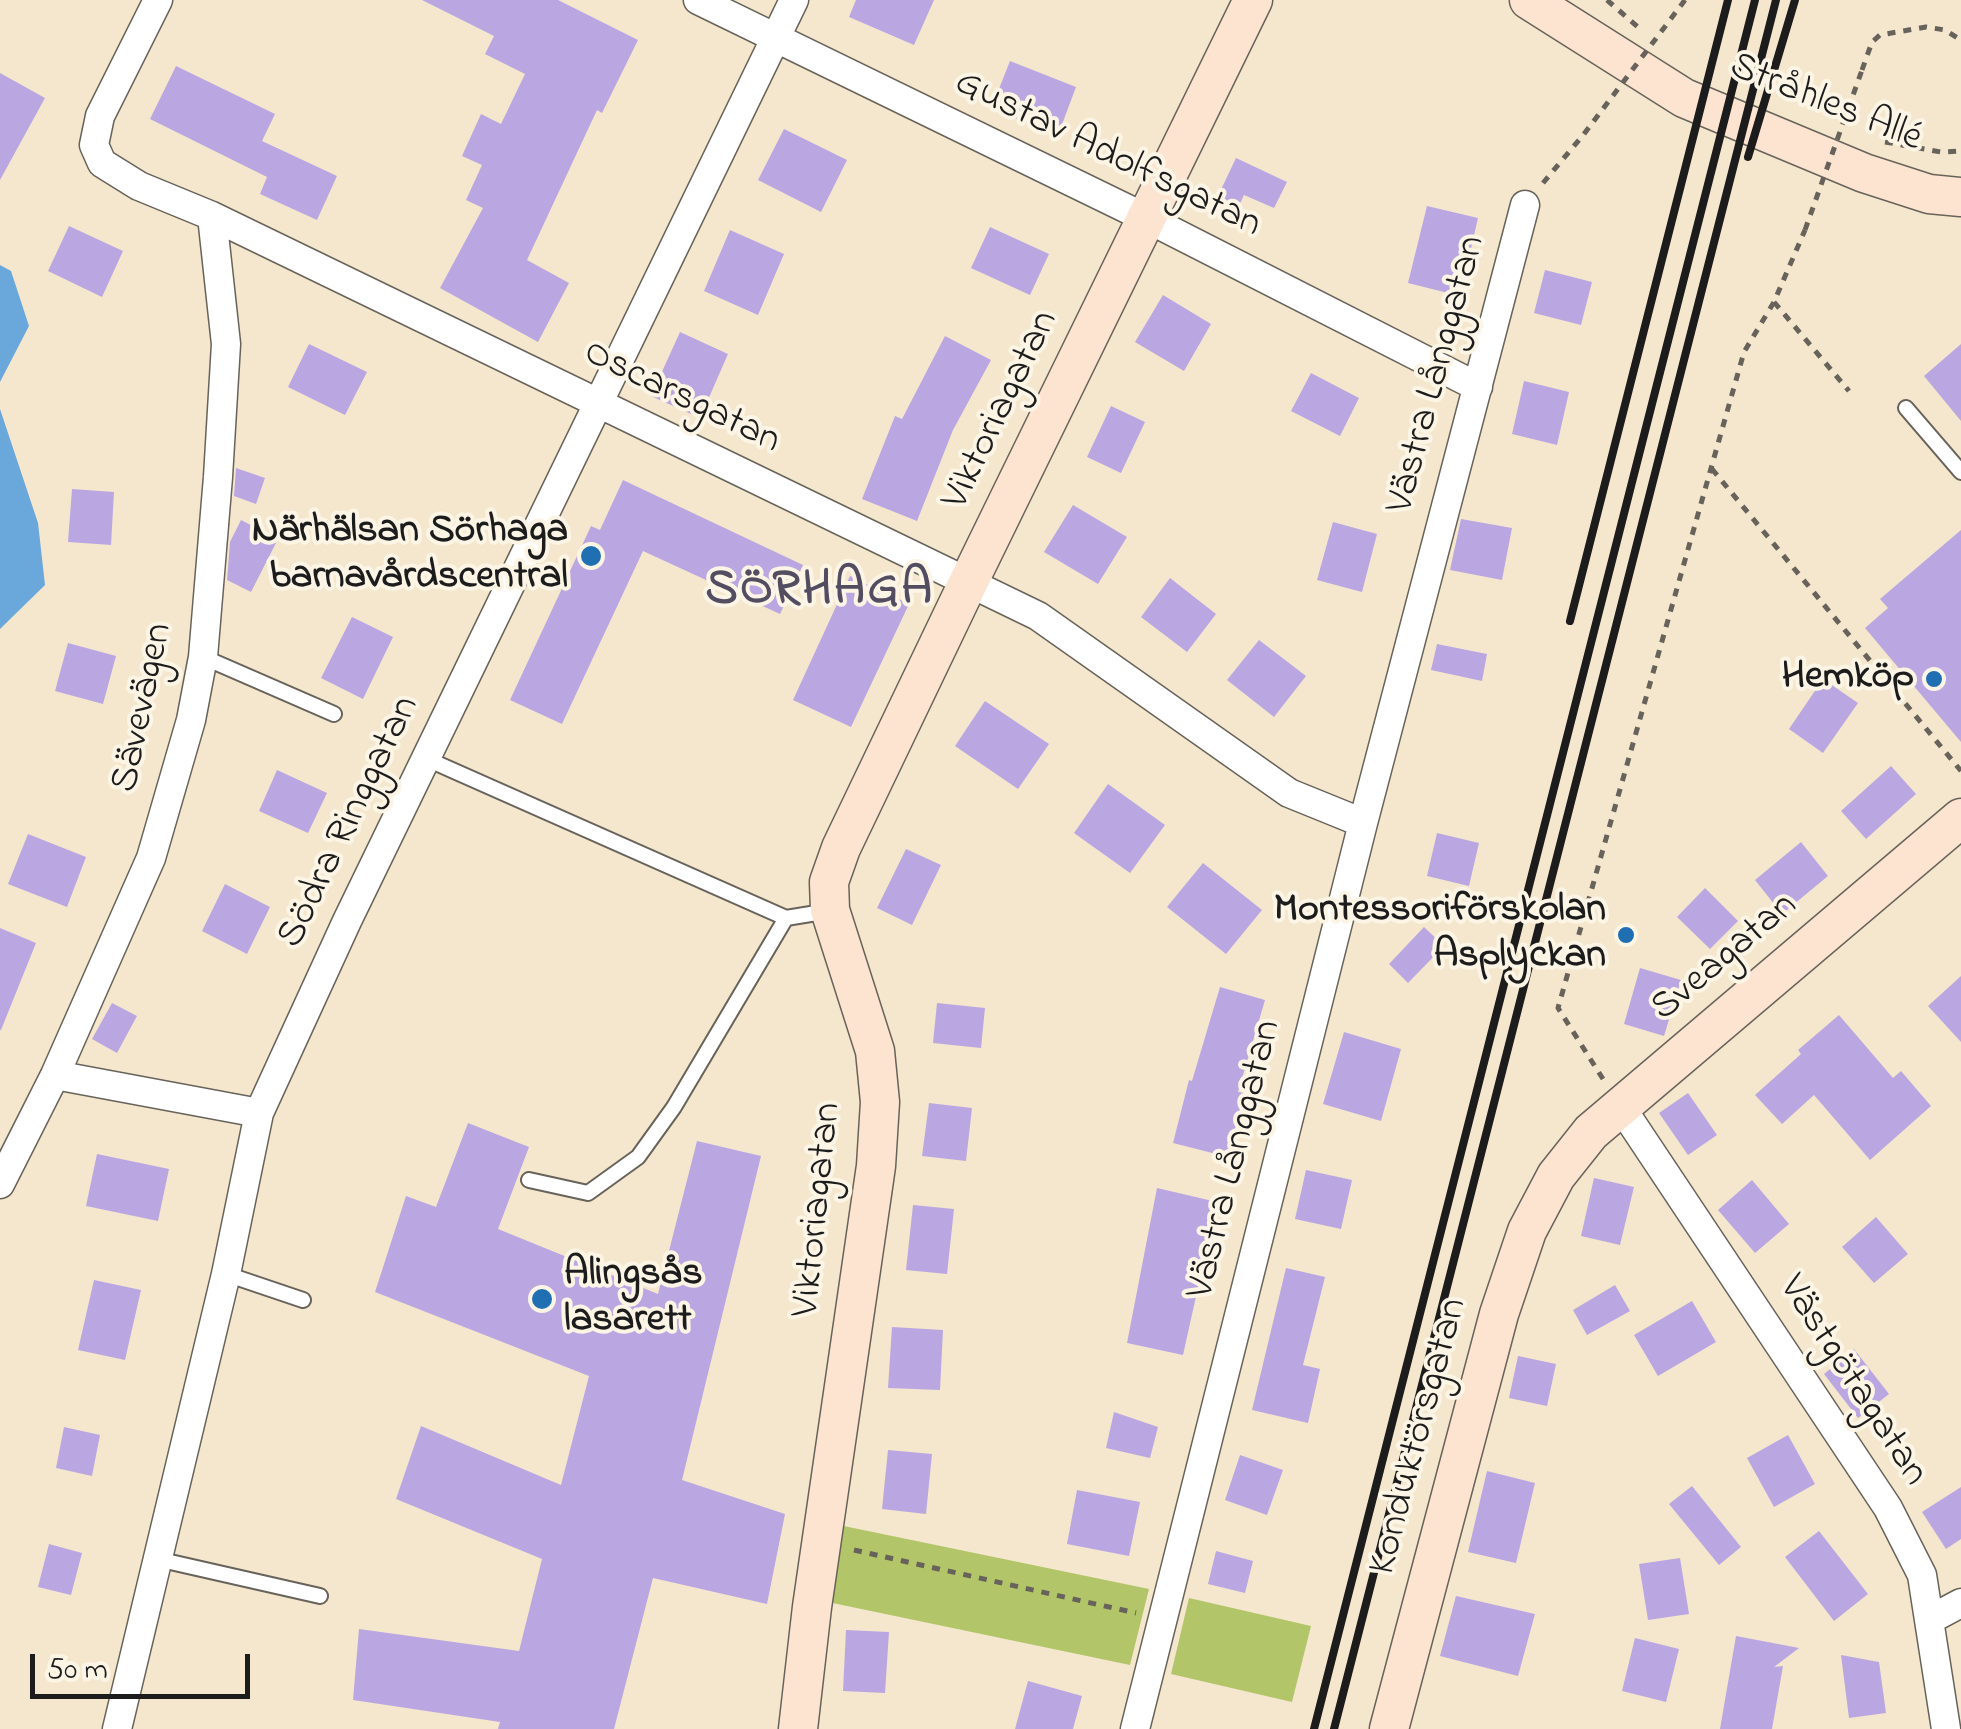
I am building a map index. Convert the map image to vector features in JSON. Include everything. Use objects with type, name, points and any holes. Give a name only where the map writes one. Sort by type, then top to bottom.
[{"type":"street","name":"Oscarsgatan","points":[[158,0],[100,116],[94,145],[102,163],[139,186],[212,216],[1038,616],[1289,793],[1363,823]]},
{"type":"street","name":"Gustav Adolfsgatan","points":[[698,0],[1148,219],[1478,387]]},
{"type":"street","name":"Södra Ringgatan","points":[[117,1729],[226,1274],[259,1113],[346,920],[794,0]]},
{"type":"street","name":"Viktoriagatan","points":[[798,1729],[876,1166],[880,1102],[875,1052],[830,910],[830,882],[841,848],[968,583],[1254,0]]},
{"type":"street","name":"Viktoriagatan","points":[[1219,74],[1279,0]]},
{"type":"street","name":"Stråhles Allé","points":[[1528,0],[1661,85],[1864,174],[1929,194],[1961,197]]},
{"type":"street","name":"Stråhles Allé","points":[[1556,0],[1661,85]]},
{"type":"street","name":"Västra Långgatan","points":[[1135,1729],[1363,823],[1525,204]]},
{"type":"street","name":"Sävevägen","points":[[0,1184],[55,1074],[151,858],[191,720],[203,657],[226,344],[212,216]]},
{"type":"street","name":"Sveagatan","points":[[1556,1176],[1592,1132],[1620,1106],[1956,832]]},
{"type":"street","points":[[55,1074],[259,1113]]},
{"type":"street","name":"Västgötagatan","points":[[1620,1106],[1888,1508],[1922,1574],[1946,1729]]},
{"type":"street","name":"Konduktörsgatan","points":[[1389,1729],[1499,1314],[1527,1231],[1556,1176]]},
{"type":"street","points":[[1931,1620],[1961,1603]]},
{"type":"lane","points":[[1906,408],[1961,472]]},
{"type":"lane","points":[[203,657],[334,714]]},
{"type":"lane","points":[[427,759],[786,918],[830,910]]},
{"type":"lane","points":[[529,1180],[588,1193],[638,1158],[674,1107],[786,918]]},
{"type":"lane","points":[[226,1274],[303,1300]]},
{"type":"lane","points":[[158,1559],[320,1596]]},
{"type":"path","points":[[1525,204],[1584,134],[1685,0]]},
{"type":"path","points":[[1620,1106],[1558,1008],[1744,352],[1774,302],[1805,230],[1872,42],[1880,35],[1926,27],[1945,30],[1961,40]]},
{"type":"path","points":[[1774,302],[1849,391]]},
{"type":"path","points":[[1712,470],[1961,771]]},
{"type":"path","points":[[822,1543],[1162,1619]]},
{"type":"green space","points":[[834,1524],[1149,1589],[1130,1665],[823,1601]]},
{"type":"green space","points":[[1189,1598],[1311,1626],[1292,1702],[1171,1674]]},
{"type":"water","points":[[0,265],[11,271],[29,326],[0,382]]},
{"type":"water","points":[[0,409],[38,523],[45,585],[0,629]]},
{"type":"building","points":[[422,0],[558,0],[638,40],[602,113],[597,110],[527,260],[569,283],[538,342],[440,288],[483,208],[466,200],[482,165],[462,156],[481,114],[501,124],[525,74],[485,54],[494,36]]},
{"type":"building","points":[[856,0],[934,0],[914,45],[849,17]]},
{"type":"building","points":[[1010,61],[1076,87],[1058,135],[991,109]]},
{"type":"building","points":[[176,66],[275,114],[262,141],[337,176],[317,220],[260,194],[267,177],[150,119]]},
{"type":"building","points":[[0,73],[45,98],[0,180]]},
{"type":"building","points":[[784,129],[847,160],[821,212],[758,180]]},
{"type":"building","points":[[1236,158],[1287,182],[1274,208],[1244,195],[1237,210],[1216,200]]},
{"type":"building","points":[[1427,206],[1478,218],[1460,296],[1408,283]]},
{"type":"building","points":[[69,226],[123,251],[102,297],[48,271]]},
{"type":"building","points":[[990,227],[1049,254],[1030,295],[971,268]]},
{"type":"building","points":[[730,230],[784,254],[758,315],[704,291]]},
{"type":"building","points":[[1545,270],[1592,282],[1581,325],[1534,313]]},
{"type":"building","points":[[1163,295],[1211,324],[1184,371],[1135,342]]},
{"type":"building","points":[[680,332],[728,354],[700,418],[651,396]]},
{"type":"building","points":[[945,336],[991,360],[953,430],[917,521],[862,499],[895,416],[902,419]]},
{"type":"building","points":[[309,344],[367,372],[345,415],[288,387]]},
{"type":"building","points":[[1961,344],[1961,421],[1924,376]]},
{"type":"building","points":[[1311,373],[1359,398],[1340,436],[1291,411]]},
{"type":"building","points":[[1524,381],[1569,392],[1557,445],[1512,434]]},
{"type":"building","points":[[1111,406],[1145,422],[1121,473],[1087,457]]},
{"type":"building","points":[[236,468],[265,478],[256,504],[234,496]]},
{"type":"building","points":[[623,480],[803,565],[780,614],[643,551],[562,724],[510,700],[591,526],[600,530]]},
{"type":"building","points":[[72,489],[114,492],[111,545],[68,542]]},
{"type":"building","points":[[1073,505],[1127,537],[1098,584],[1044,552]]},
{"type":"building","points":[[1461,519],[1512,528],[1502,580],[1450,570]]},
{"type":"building","points":[[241,520],[278,539],[251,592],[227,580],[230,542]]},
{"type":"building","points":[[1333,522],[1377,534],[1362,592],[1317,580]]},
{"type":"building","name":"Hemköp","points":[[1961,530],[1961,742],[1865,628],[1888,608],[1880,599]]},
{"type":"building","points":[[850,576],[909,604],[851,727],[793,700]]},
{"type":"building","points":[[1170,578],[1216,614],[1187,652],[1141,617]]},
{"type":"building","points":[[352,617],[393,637],[363,699],[321,678]]},
{"type":"building","points":[[1259,640],[1306,676],[1274,717],[1227,680]]},
{"type":"building","points":[[68,643],[116,656],[103,704],[55,691]]},
{"type":"building","points":[[1437,644],[1487,654],[1482,681],[1431,670]]},
{"type":"building","points":[[1823,679],[1858,703],[1823,753],[1789,729]]},
{"type":"building","points":[[985,701],[1049,744],[1018,789],[955,746]]},
{"type":"building","points":[[1891,766],[1916,794],[1866,839],[1841,811]]},
{"type":"building","points":[[277,770],[327,793],[308,833],[259,811]]},
{"type":"building","points":[[1108,784],[1165,825],[1130,873],[1074,833]]},
{"type":"building","points":[[1437,833],[1479,843],[1469,886],[1427,876]]},
{"type":"building","points":[[28,834],[86,857],[67,907],[8,884]]},
{"type":"building","points":[[1801,842],[1828,876],[1782,914],[1755,880]]},
{"type":"building","points":[[906,849],[941,865],[912,925],[877,908]]},
{"type":"building","points":[[1203,863],[1262,910],[1226,954],[1167,907]]},
{"type":"building","points":[[225,884],[270,907],[247,954],[202,931]]},
{"type":"building","points":[[1705,888],[1738,921],[1710,949],[1677,917]]},
{"type":"building","points":[[1424,927],[1444,946],[1408,983],[1389,964]]},
{"type":"building","points":[[0,928],[36,943],[1,1030],[0,1030]]},
{"type":"building","points":[[1640,968],[1681,980],[1664,1036],[1624,1024]]},
{"type":"building","points":[[1961,976],[1961,1042],[1928,1006]]},
{"type":"building","points":[[1220,987],[1265,1000],[1238,1092],[1244,1093],[1228,1157],[1173,1143]]},
{"type":"building","points":[[112,1003],[137,1016],[117,1053],[92,1039]]},
{"type":"building","points":[[937,1003],[985,1008],[981,1048],[933,1043]]},
{"type":"building","points":[[1839,1015],[1893,1078],[1901,1071],[1931,1106],[1870,1160],[1814,1095],[1782,1124],[1755,1095]]},
{"type":"building","points":[[1344,1032],[1401,1049],[1381,1121],[1323,1104]]},
{"type":"building","points":[[1688,1093],[1717,1135],[1688,1155],[1659,1113]]},
{"type":"building","points":[[929,1103],[972,1108],[966,1161],[922,1156]]},
{"type":"building","points":[[468,1123],[529,1147],[498,1229],[658,1294],[697,1141],[761,1156],[682,1480],[785,1514],[767,1604],[653,1578],[614,1729],[498,1729],[500,1722],[353,1700],[359,1629],[519,1651],[542,1559],[396,1499],[421,1426],[561,1485],[589,1376],[375,1292],[406,1196],[436,1207]]},
{"type":"building","points":[[97,1154],[169,1169],[158,1221],[86,1206]]},
{"type":"building","points":[[1306,1170],[1352,1180],[1341,1229],[1295,1219]]},
{"type":"building","points":[[1594,1178],[1634,1187],[1620,1245],[1581,1236]]},
{"type":"building","points":[[1752,1180],[1789,1224],[1755,1253],[1718,1210]]},
{"type":"building","points":[[1157,1188],[1217,1202],[1183,1355],[1127,1343]]},
{"type":"building","points":[[913,1205],[954,1209],[947,1274],[906,1270]]},
{"type":"building","points":[[1876,1217],[1908,1254],[1874,1283],[1842,1247]]},
{"type":"building","points":[[1286,1268],[1325,1277],[1303,1365],[1320,1369],[1308,1423],[1252,1410]]},
{"type":"building","points":[[94,1280],[141,1290],[125,1360],[78,1350]]},
{"type":"building","points":[[1615,1285],[1630,1311],[1587,1335],[1573,1310]]},
{"type":"building","points":[[1692,1301],[1716,1342],[1658,1376],[1634,1335]]},
{"type":"building","points":[[892,1327],[943,1330],[940,1390],[888,1388]]},
{"type":"building","points":[[1854,1349],[1889,1394],[1858,1418],[1824,1374]]},
{"type":"building","points":[[1518,1356],[1556,1364],[1547,1406],[1509,1398]]},
{"type":"building","points":[[1114,1412],[1158,1427],[1150,1458],[1106,1448]]},
{"type":"building","points":[[64,1427],[100,1435],[92,1476],[56,1468]]},
{"type":"building","points":[[1788,1435],[1815,1484],[1774,1507],[1747,1458]]},
{"type":"building","points":[[888,1450],[932,1454],[926,1514],[882,1509]]},
{"type":"building","points":[[1240,1455],[1283,1470],[1267,1515],[1225,1500]]},
{"type":"building","points":[[1487,1471],[1535,1483],[1516,1563],[1468,1552]]},
{"type":"building","points":[[1692,1486],[1741,1547],[1719,1565],[1669,1504]]},
{"type":"building","points":[[1961,1487],[1961,1539],[1946,1549],[1922,1512]]},
{"type":"building","points":[[1077,1490],[1140,1502],[1129,1556],[1067,1544]]},
{"type":"building","points":[[1819,1531],[1868,1594],[1834,1621],[1785,1557]]},
{"type":"building","points":[[49,1544],[82,1553],[71,1595],[38,1587]]},
{"type":"building","points":[[1216,1551],[1253,1561],[1245,1593],[1208,1584]]},
{"type":"building","points":[[1680,1558],[1689,1614],[1648,1620],[1639,1564]]},
{"type":"building","points":[[1456,1596],[1535,1614],[1518,1676],[1440,1656]]},
{"type":"building","points":[[846,1630],[889,1632],[885,1693],[843,1691]]},
{"type":"building","points":[[1736,1636],[1799,1648],[1774,1667],[1783,1666],[1772,1729],[1720,1729]]},
{"type":"building","points":[[1635,1638],[1679,1649],[1666,1702],[1622,1691]]},
{"type":"building","points":[[1841,1655],[1879,1662],[1886,1713],[1849,1718]]},
{"type":"building","points":[[1028,1681],[1082,1696],[1073,1729],[1015,1729]]},
{"type":"railway","points":[[1570,621],[1728,0]]},
{"type":"railway","points":[[1314,1729],[1755,0]]},
{"type":"railway","points":[[1334,1729],[1776,0]]},
{"type":"railway","points":[[1748,157],[1795,0]]},
{"type":"place","name":"Närhälsan Sörhaga barnavårdscentral","points":[[591,556]]},
{"type":"place","name":"Hemköp","points":[[1934,679]]},
{"type":"place","name":"Montessoriförskolan Asplyckan","points":[[1626,935]]},
{"type":"place","name":"Alingsås lasarett","points":[[542,1299]]},
{"type":"district","name":"SÖRHAGA","points":[[820,594]]}]
